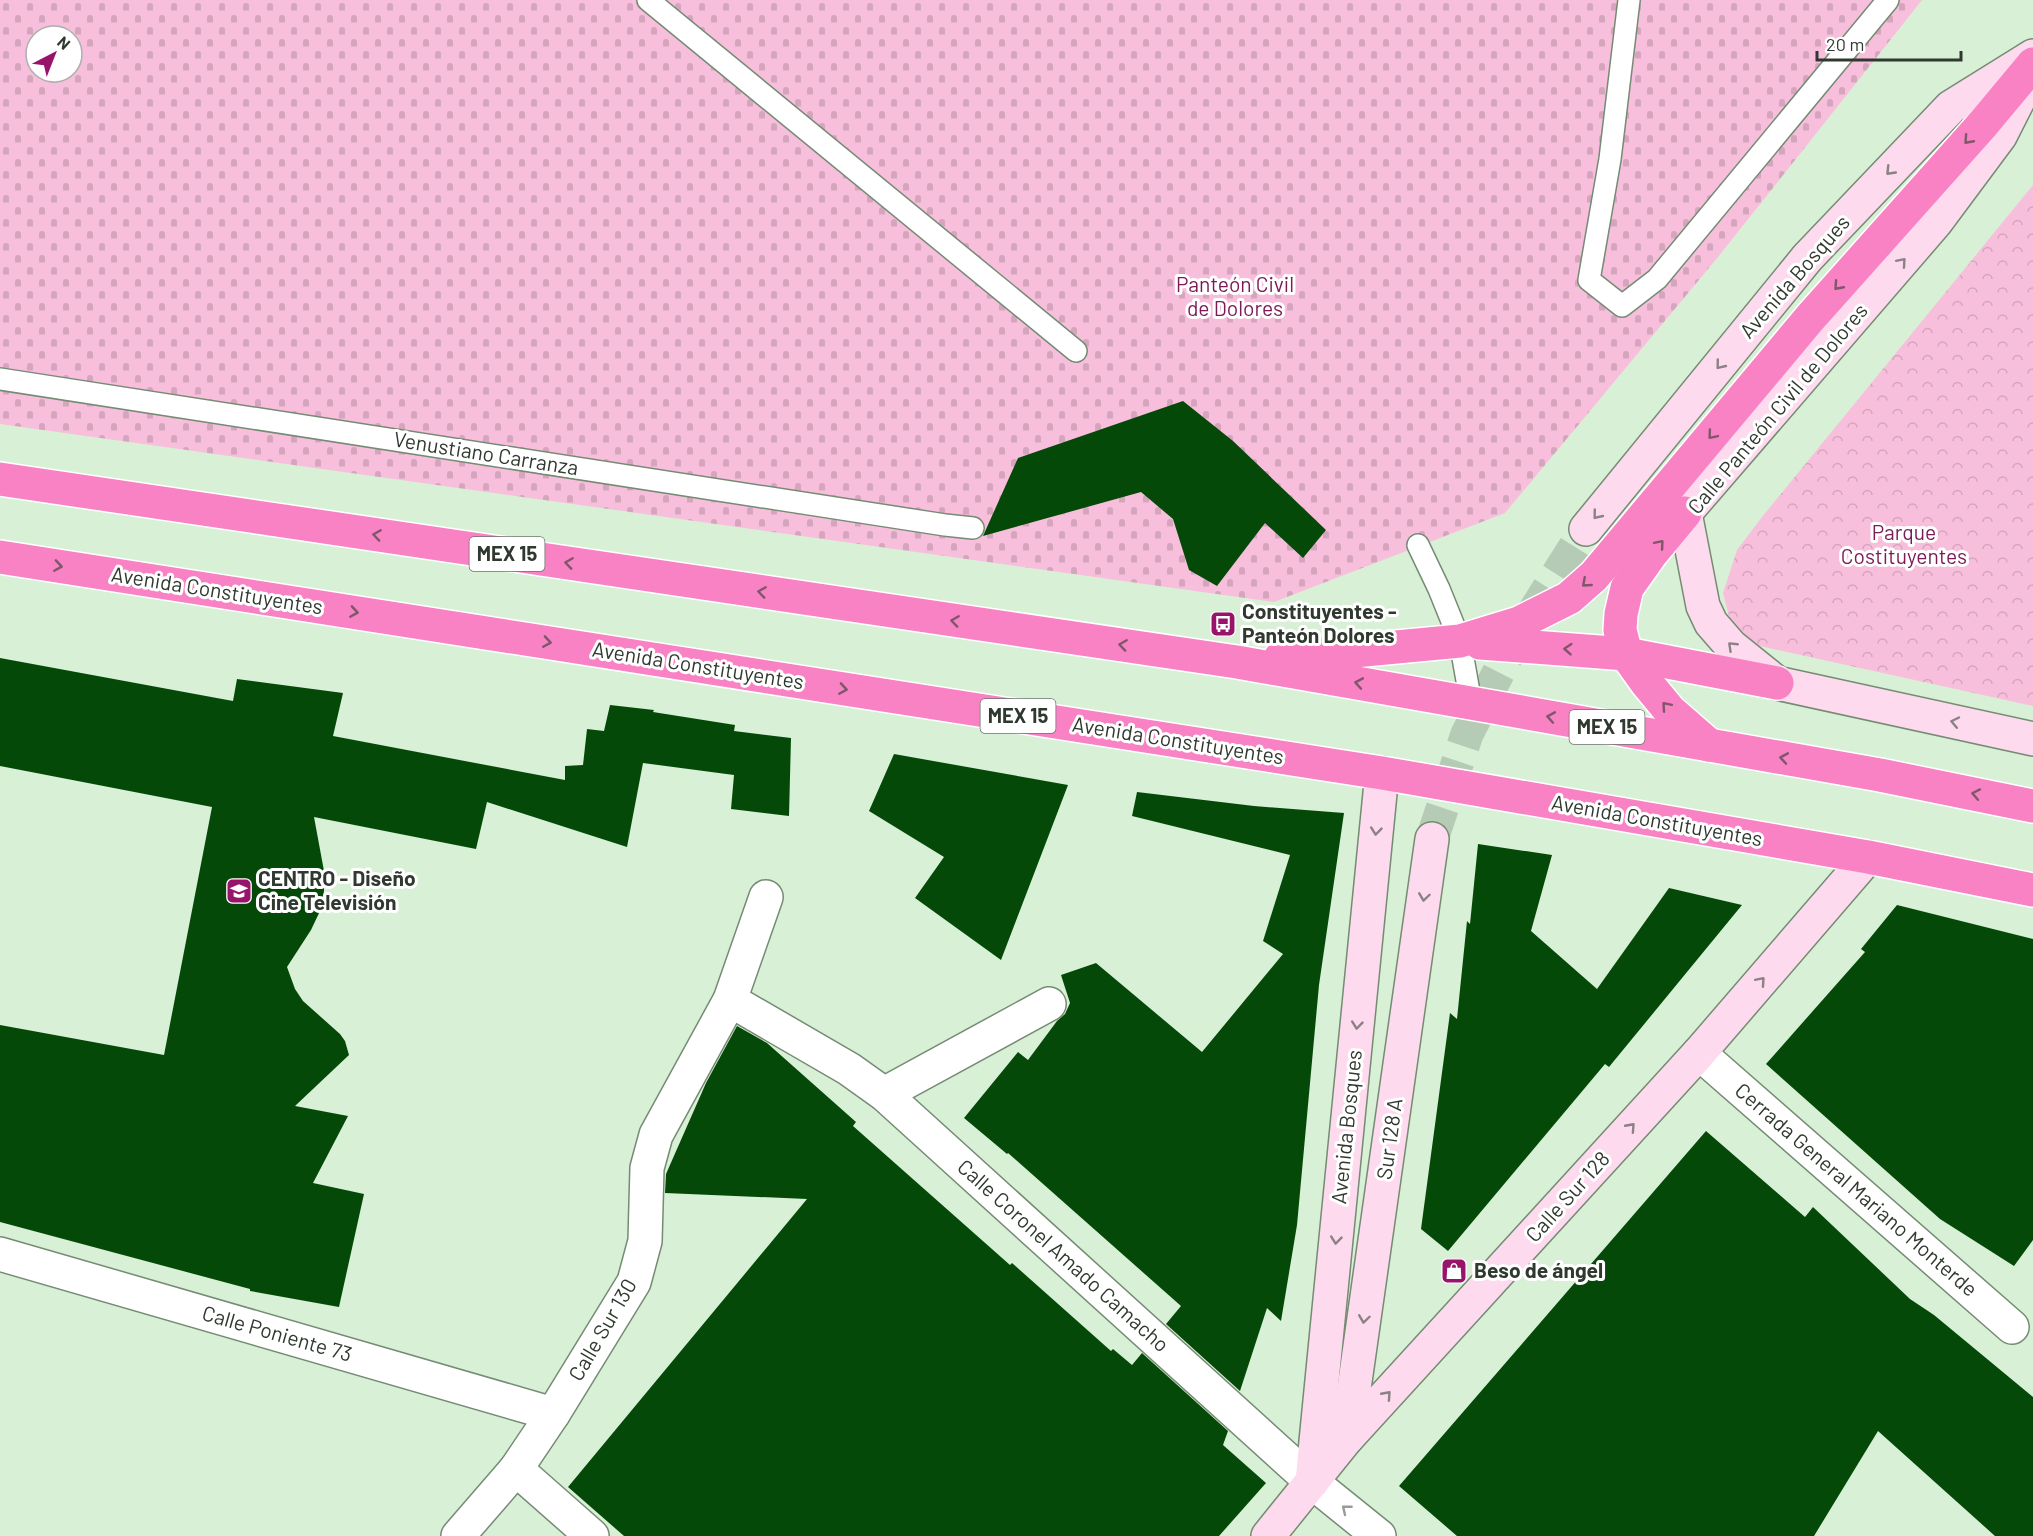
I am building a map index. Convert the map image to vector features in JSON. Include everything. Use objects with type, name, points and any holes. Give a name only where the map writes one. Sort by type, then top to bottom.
[{"type":"highway","points":[[1460,641],[1519,623],[1569,598],[1594,576],[1810,318],[1983,124],[2033,64]]},
{"type":"highway","name":"MEX 15","points":[[0,479],[1237,662],[1710,745],[2033,806]]},
{"type":"highway","points":[[1685,513],[1627,588],[1620,630],[1626,654],[1670,711],[1710,745]]},
{"type":"highway","name":"Avenida Constituyentes","points":[[0,557],[1382,773],[1868,857],[2033,890]]},
{"type":"highway","points":[[1237,662],[1460,641],[1626,654],[1777,684]]},
{"type":"street","name":"Avenida Bosques","points":[[1586,529],[1815,250],[1951,107],[2033,56]]},
{"type":"street","name":"Calle Panteón Civil de Dolores","points":[[2033,72],[2000,136],[1936,222],[1685,513],[1703,606],[1711,623],[1731,646],[1777,684],[2033,739]]},
{"type":"street","name":"Avenida Bosques","points":[[1312,1482],[1382,773]]},
{"type":"street","name":"Sur 128 A","points":[[1347,1438],[1432,839]]},
{"type":"street","name":"Calle Sur 128","points":[[1268,1536],[1347,1438],[1699,1053],[1868,857]]},
{"type":"street","name":"Calle Sur 130","points":[[458,1536],[516,1469],[553,1414],[634,1282],[645,1241],[647,1168],[656,1135],[730,1000],[766,897]]},
{"type":"street","name":"Calle Coronel Amado Camacho","points":[[730,1000],[849,1069],[884,1094],[1312,1482],[1379,1536]]},
{"type":"street","points":[[884,1094],[1049,1004]]},
{"type":"street","name":"Cerrada General Mariano Monterde","points":[[1699,1053],[2012,1327]]},
{"type":"street","name":"Calle Poniente 73","points":[[0,1254],[553,1414]]},
{"type":"street","points":[[516,1469],[592,1536]]},
{"type":"lane","points":[[648,0],[1076,351]]},
{"type":"lane","points":[[1629,0],[1610,159],[1589,280],[1622,306],[1657,279],[1888,0]]},
{"type":"lane","name":"Venustiano Carranza","points":[[0,379],[921,522],[973,528]]},
{"type":"lane","points":[[1418,544],[1460,641],[1472,703]]},
{"type":"green space","name":"Panteón Civil de Dolores","points":[[0,0],[1922,0],[1718,257],[1505,513],[1274,602],[0,424]]},
{"type":"green space","name":"Parque Costituyentes","points":[[2033,185],[2033,706],[1751,644],[1730,620],[1723,593],[1737,550]]},
{"type":"building","points":[[1183,401],[1233,441],[1326,530],[1303,558],[1265,523],[1217,586],[1189,570],[1173,519],[1141,492],[983,536],[1018,458]]},
{"type":"building","points":[[0,658],[233,701],[237,679],[343,693],[333,736],[565,780],[565,766],[583,765],[587,729],[604,731],[610,705],[654,710],[653,712],[735,725],[734,731],[791,738],[789,816],[731,809],[734,775],[643,763],[627,847],[487,802],[476,849],[314,817],[324,871],[324,891],[320,911],[311,930],[287,967],[295,989],[303,1001],[340,1034],[345,1041],[349,1055],[295,1106],[348,1116],[313,1183],[364,1194],[339,1307],[250,1291],[250,1289],[0,1222],[0,1025],[164,1055],[212,807],[0,766]]},
{"type":"building","points":[[894,754],[1068,785],[1001,960],[915,898],[944,857],[869,811]]},
{"type":"building","points":[[1137,792],[1254,806],[1344,813],[1319,985],[1297,1225],[1281,1321],[1267,1308],[1240,1391],[1166,1324],[1181,1306],[1008,1153],[964,1118],[1018,1052],[1028,1060],[1057,1021],[1065,1014],[1070,1003],[1061,975],[1096,963],[1202,1052],[1283,954],[1263,941],[1290,855],[1132,816]]},
{"type":"building","points":[[1478,844],[1552,855],[1531,931],[1597,989],[1669,888],[1742,905],[1609,1067],[1605,1064],[1448,1251],[1421,1229],[1450,1013],[1457,1019]]},
{"type":"building","points":[[1897,905],[2033,939],[2033,1240],[2014,1266],[1940,1219],[1766,1064],[1865,952],[1861,949]]},
{"type":"building","points":[[737,1026],[767,1043],[856,1122],[853,1126],[1111,1351],[1113,1349],[1132,1365],[1142,1353],[1228,1431],[1223,1445],[1266,1483],[1219,1536],[624,1536],[568,1487],[807,1199],[665,1193],[666,1174],[706,1083]]},
{"type":"building","points":[[1706,1131],[1805,1217],[1813,1207],[1910,1299],[1934,1315],[2033,1397],[2033,1536],[1995,1536],[1878,1431],[1814,1536],[1457,1536],[1399,1486]]},
{"type":"tunnel","points":[[1432,839],[1467,734],[1512,646],[1586,529]]},
{"type":"place","name":"Constituyentes - Panteón Dolores","points":[[1223,624]]},
{"type":"place","name":"CENTRO - Diseño Cine Televisión","points":[[239,891]]},
{"type":"place","name":"Beso de ángel","points":[[1454,1271]]}]
